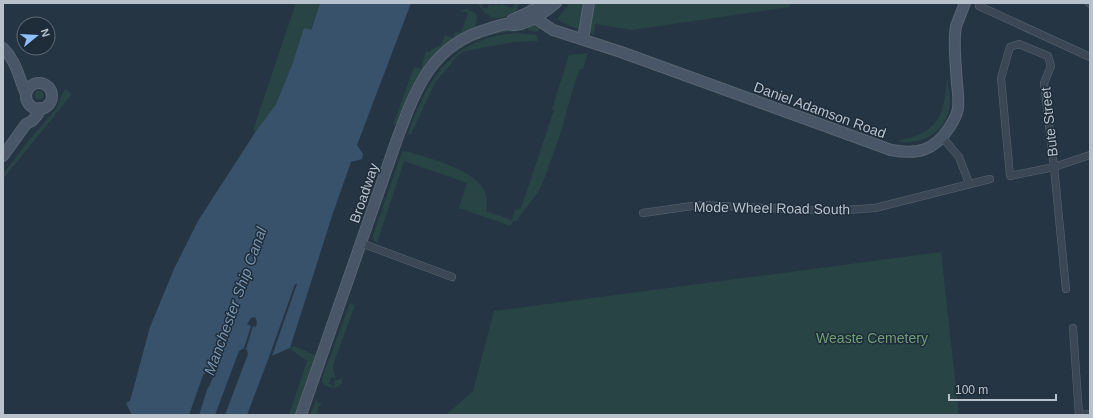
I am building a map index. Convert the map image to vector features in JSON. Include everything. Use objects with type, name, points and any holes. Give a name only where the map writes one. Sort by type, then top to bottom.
[{"type":"street","points":[[534,14],[544,3]]},
{"type":"street","points":[[534,14],[556,3]]},
{"type":"street","points":[[583,39],[589,3]]},
{"type":"street","name":"Daniel Adamson Road","points":[[534,14],[541,22],[553,30],[583,39],[891,150],[903,152],[918,151],[932,146],[943,138],[954,121],[958,109],[955,35],[956,26],[965,3]]},
{"type":"street","points":[[979,6],[1090,57]]},
{"type":"street","name":"Broadway","points":[[301,415],[417,88],[429,69],[447,51],[467,37],[506,24],[515,25],[534,14]]},
{"type":"street","name":"Bute Street","points":[[1054,167],[1010,176],[1000,78],[1010,47],[1019,44],[1048,56],[1051,66],[1044,83],[1054,167],[1066,289]]},
{"type":"street","points":[[3,48],[8,53],[18,70],[27,99],[36,108],[47,105],[51,95],[46,85],[37,83],[18,70]]},
{"type":"street","points":[[26,124],[27,99],[30,86],[37,83]]},
{"type":"street","points":[[3,156],[26,124],[32,121],[38,114],[40,108]]},
{"type":"street","points":[[943,138],[958,157],[969,183]]},
{"type":"street","points":[[1054,167],[1090,155]]},
{"type":"street","name":"Mode Wheel Road South","points":[[643,212],[698,205],[832,211],[875,208],[969,183],[990,179]]},
{"type":"street","points":[[361,243],[452,277]]},
{"type":"street","points":[[1073,328],[1080,415],[1090,414]]},
{"type":"green space","points":[[296,3],[320,3],[310,30],[304,29],[292,65],[276,104],[256,131],[253,130]]},
{"type":"green space","points":[[477,3],[483,3],[482,7],[487,9],[489,4],[500,6],[501,4],[513,8],[515,3],[518,3],[517,12],[504,17],[493,18],[486,14]]},
{"type":"green space","points":[[570,3],[586,3],[579,29],[565,24],[557,19]]},
{"type":"green space","points":[[593,3],[791,3],[789,7],[632,30],[595,24],[594,35],[591,33],[589,28]]},
{"type":"green space","points":[[468,8],[468,10],[475,13],[477,17],[476,28],[460,36],[435,55],[418,78],[399,122],[393,125],[414,67],[421,69],[426,51],[430,52],[441,45],[445,35],[453,38],[455,32],[461,33],[468,13],[461,11]]},
{"type":"green space","points":[[532,23],[542,26],[537,32],[528,30],[526,24]]},
{"type":"green space","points":[[523,25],[525,31],[505,32],[487,36],[461,48],[452,54],[451,53],[468,42],[494,32]]},
{"type":"green space","points":[[517,33],[537,35],[538,41],[514,42],[460,53],[435,83],[411,134],[408,134],[424,95],[445,64],[459,52],[475,43],[494,36]]},
{"type":"green space","points":[[588,53],[583,69],[580,69],[575,82],[561,132],[539,191],[516,221],[513,221],[511,226],[459,208],[467,183],[404,161],[377,243],[372,238],[402,152],[406,151],[449,165],[470,176],[478,182],[484,190],[487,200],[486,211],[512,220],[515,210],[521,208],[554,110],[552,109],[569,55]]},
{"type":"green space","points":[[947,78],[950,103],[948,113],[939,129],[932,135],[915,142],[896,141],[910,138],[921,133],[930,128],[936,122],[944,104]]},
{"type":"green space","points":[[66,89],[72,94],[3,179],[3,174],[29,140],[56,109],[62,94]]},
{"type":"green space","points":[[39,90],[44,95],[39,100],[34,95]]},
{"type":"green space","name":"Weaste Cemetery","points":[[941,252],[959,415],[446,415],[473,391],[494,311]]},
{"type":"green space","points":[[350,303],[355,305],[333,365],[336,380],[342,378],[342,383],[338,387],[334,388],[335,378],[331,377],[329,384],[333,385],[333,388],[323,384],[322,378]]},
{"type":"green space","points":[[294,346],[317,356],[297,415],[289,415],[307,361],[290,348]]},
{"type":"green space","points":[[317,397],[317,402],[322,404],[318,407],[317,415],[310,415]]},
{"type":"water","name":"Manchester Ship Canal","points":[[320,3],[411,3],[357,145],[363,154],[362,159],[351,162],[333,213],[290,348],[269,357],[247,415],[225,415],[248,354],[247,350],[244,348],[239,351],[215,415],[199,415],[208,387],[213,377],[211,372],[207,372],[203,375],[189,415],[132,415],[126,403],[130,401],[150,327],[174,269],[198,221],[256,131],[276,104],[292,65],[304,28],[311,30]]},
{"type":"pier","points":[[295,284],[297,284],[272,356],[269,357]]},
{"type":"pier","points":[[255,317],[257,322],[256,327],[253,326],[246,349],[244,348],[251,326],[247,324],[251,318]]}]
